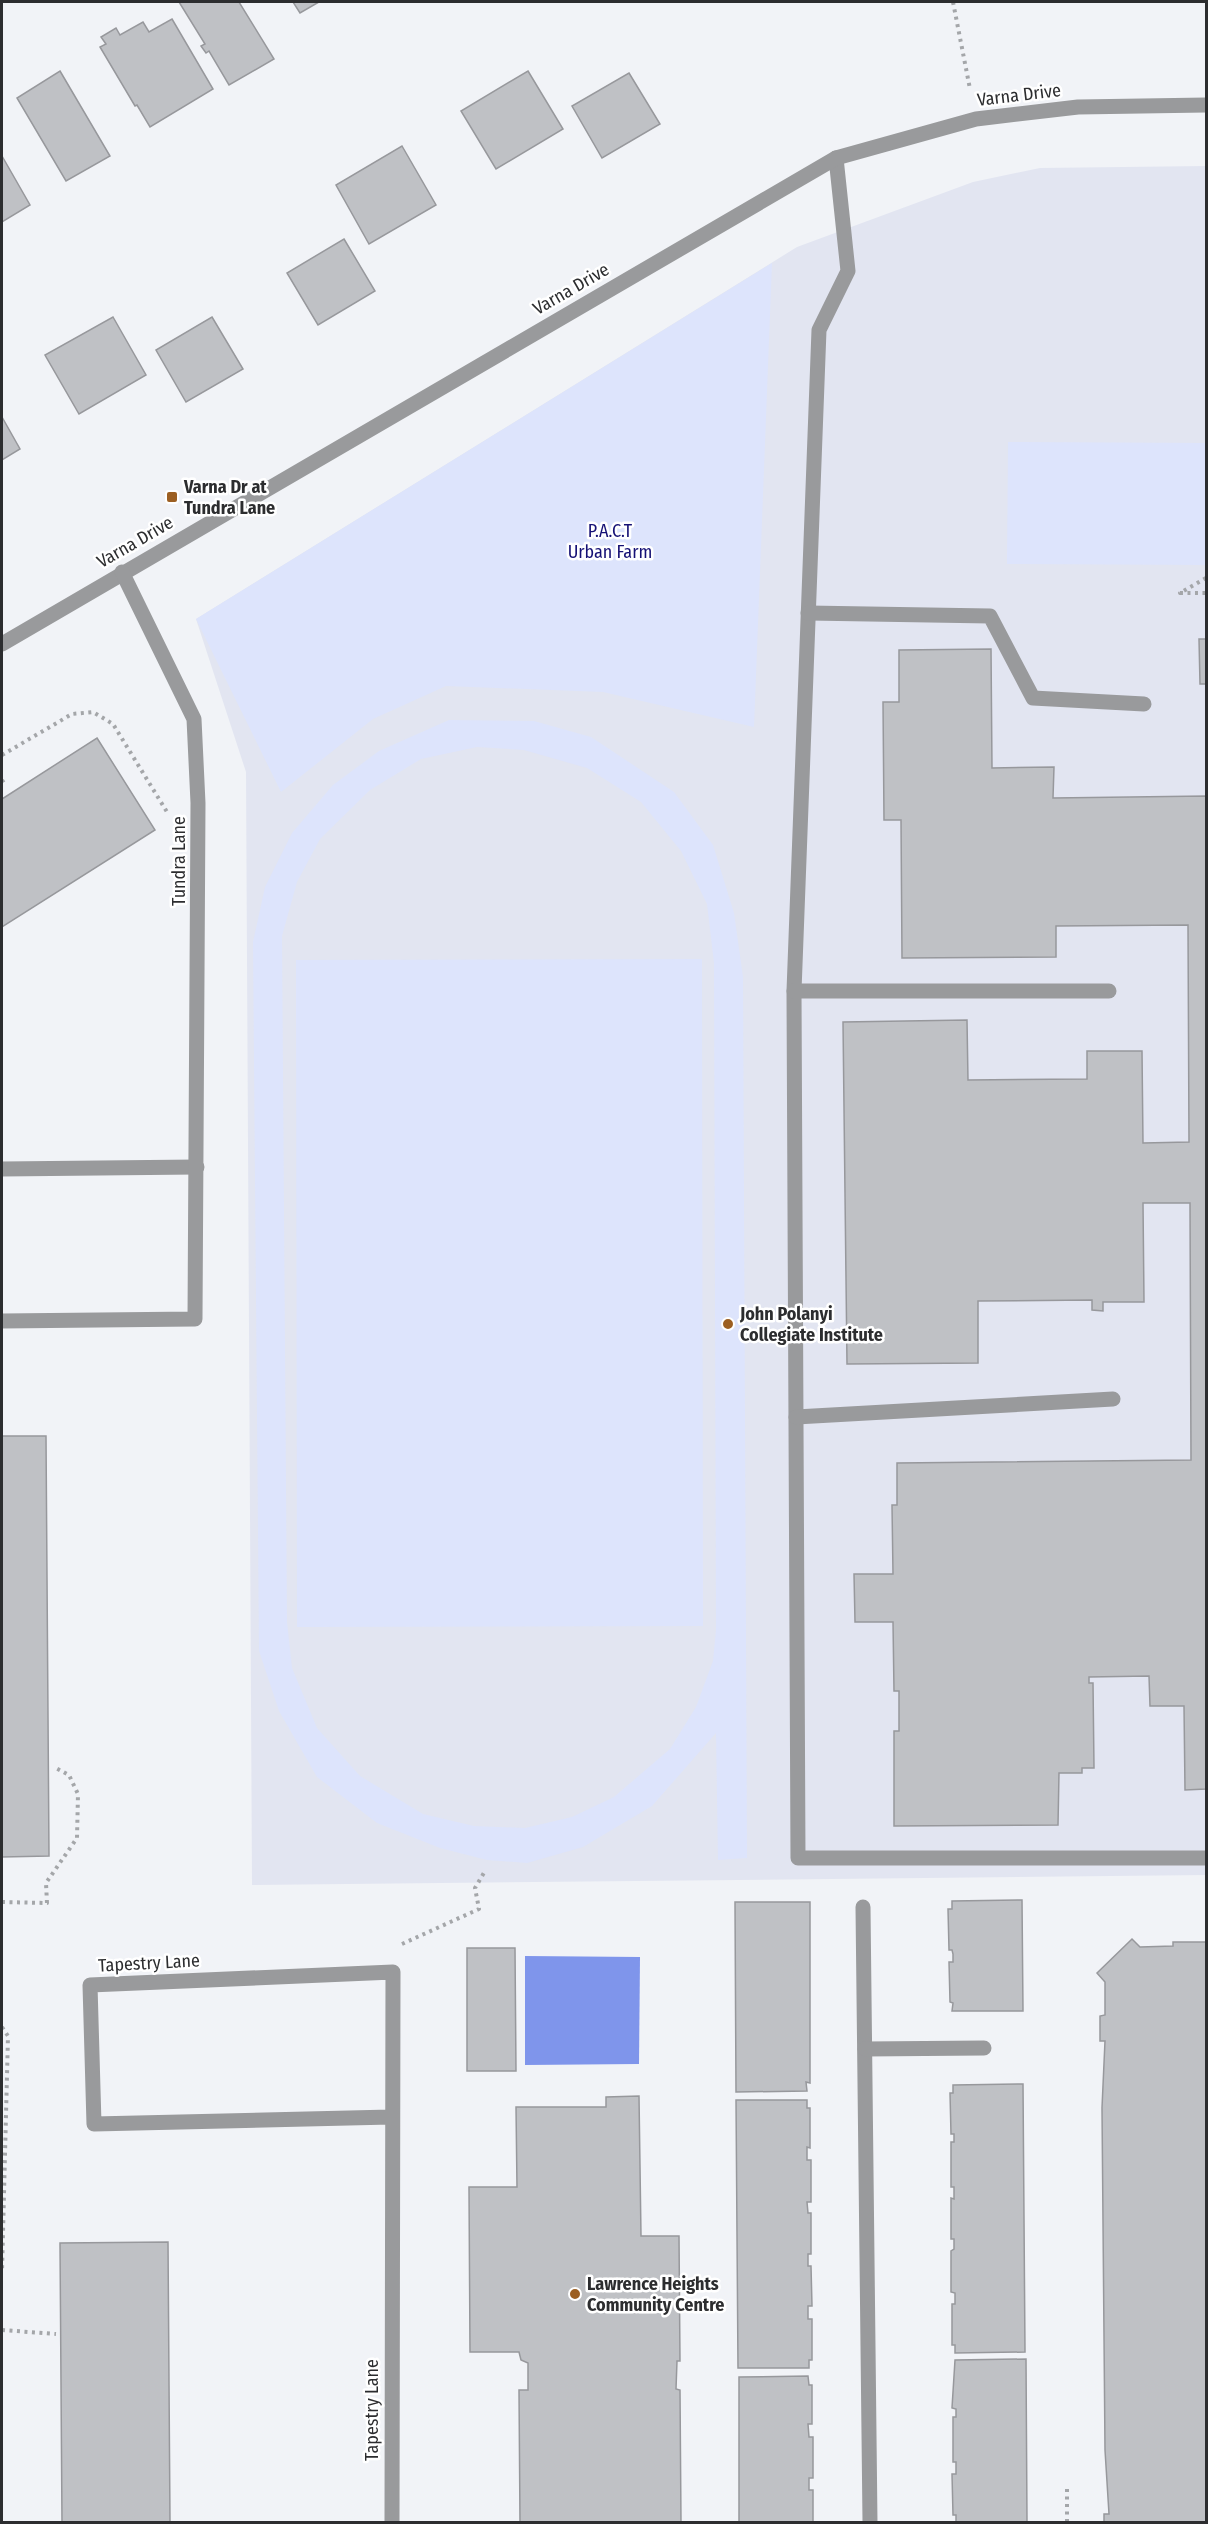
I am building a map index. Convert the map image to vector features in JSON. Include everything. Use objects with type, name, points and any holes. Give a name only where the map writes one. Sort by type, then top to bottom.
[{"type":"street","name":"Varna Drive","points":[[2,644],[122,572],[836,159],[976,119],[1078,107],[1206,105]]},
{"type":"street","points":[[836,159],[848,271],[819,330],[794,991],[798,1858],[1206,1858]]},
{"type":"street","name":"Tundra Lane","points":[[2,1321],[195,1319],[198,803],[194,719],[122,572]]},
{"type":"street","points":[[808,613],[990,616],[1033,698],[1144,704]]},
{"type":"street","points":[[794,991],[1109,991]]},
{"type":"street","points":[[2,1169],[197,1167]]},
{"type":"street","points":[[796,1417],[1113,1399]]},
{"type":"street","points":[[863,1907],[870,2523]]},
{"type":"street","name":"Tapestry Lane","points":[[392,2117],[94,2124],[90,1985],[393,1972],[392,2523]]},
{"type":"street","points":[[866,2049],[984,2048]]},
{"type":"path","points":[[953,2],[976,119]]},
{"type":"path","points":[[1206,578],[1180,593],[1206,593]]},
{"type":"path","points":[[2,755],[72,714],[93,712],[113,724],[171,821]]},
{"type":"path","points":[[2,780],[5,785]]},
{"type":"path","points":[[2,1902],[47,1903],[46,1883],[77,1838],[78,1794],[69,1775],[54,1767]]},
{"type":"path","points":[[395,1947],[478,1909],[475,1888],[485,1871]]},
{"type":"path","points":[[2,2027],[8,2036],[2,2272]]},
{"type":"path","points":[[2,2330],[56,2334]]},
{"type":"path","points":[[1067,2487],[1067,2523]]},
{"type":"shaded area","name":"John Polanyi Collegiate Institute","points":[[1206,166],[1206,1875],[252,1885],[246,772],[196,619],[797,247],[973,182],[1040,168]]},
{"type":"green space","name":"P.A.C.T Urban Farm","points":[[772,263],[754,727],[603,692],[446,686],[373,719],[281,792],[196,619]]},
{"type":"green space","points":[[1008,442],[1206,443],[1206,565],[1007,564]]},
{"type":"green space","points":[[449,720],[534,721],[591,737],[674,792],[713,845],[734,913],[743,977],[747,1858],[718,1860],[716,1733],[652,1806],[583,1847],[527,1863],[487,1860],[440,1848],[377,1823],[317,1777],[279,1711],[259,1651],[253,942],[265,887],[292,833],[333,785],[379,751]],"holes":[[[477,747],[524,750],[587,768],[641,802],[681,851],[707,904],[714,963],[716,1630],[713,1661],[696,1707],[670,1749],[614,1797],[572,1817],[525,1828],[474,1826],[423,1814],[360,1776],[317,1728],[292,1668],[287,1622],[282,936],[297,882],[320,839],[370,790],[421,759]]]},
{"type":"green space","points":[[702,959],[703,1626],[297,1627],[296,960]]},
{"type":"water","points":[[525,1956],[640,1957],[639,2064],[525,2065]]},
{"type":"building","points":[[179,2],[239,2],[274,59],[229,85],[209,51],[206,53],[201,46],[205,44]]},
{"type":"building","points":[[293,2],[319,2],[300,13]]},
{"type":"building","points":[[172,19],[213,89],[150,127],[100,47],[106,44],[101,37],[116,28],[120,35],[143,22],[149,32]]},
{"type":"building","points":[[60,71],[110,156],[66,181],[17,98]]},
{"type":"building","points":[[528,71],[563,129],[496,169],[461,111]]},
{"type":"building","points":[[629,73],[660,124],[602,158],[572,106]]},
{"type":"building","points":[[402,146],[436,205],[369,244],[336,185]]},
{"type":"building","points":[[2,156],[30,205],[2,222]]},
{"type":"building","points":[[344,239],[375,291],[318,325],[287,273]]},
{"type":"building","points":[[113,317],[146,375],[79,414],[45,355]]},
{"type":"building","points":[[212,317],[243,369],[186,402],[156,350]]},
{"type":"building","points":[[2,417],[20,449],[2,460]]},
{"type":"building","points":[[1199,639],[1206,639],[1206,684],[1200,684]]},
{"type":"building","points":[[991,649],[992,768],[1054,767],[1053,798],[1206,796],[1206,1789],[1185,1790],[1184,1706],[1150,1706],[1149,1676],[1089,1677],[1089,1683],[1093,1683],[1094,1768],[1082,1768],[1082,1773],[1059,1773],[1058,1825],[894,1826],[894,1731],[899,1731],[899,1691],[894,1691],[893,1622],[855,1622],[854,1574],[893,1574],[892,1505],[897,1505],[897,1463],[1191,1460],[1190,1203],[1143,1203],[1144,1302],[1103,1302],[1103,1311],[1092,1310],[1092,1300],[978,1301],[978,1363],[847,1364],[843,1022],[967,1020],[968,1080],[1087,1079],[1087,1051],[1142,1051],[1143,1143],[1189,1142],[1188,925],[1056,926],[1056,957],[902,958],[901,820],[884,820],[883,702],[899,702],[899,650]]},
{"type":"building","points":[[97,738],[155,830],[2,927],[2,799]]},
{"type":"building","points":[[2,1436],[46,1436],[49,1856],[2,1857]]},
{"type":"building","points":[[1022,1900],[1023,2011],[952,2011],[949,1962],[953,1962],[953,1954],[952,1950],[949,1950],[948,1909],[952,1909],[952,1901]]},
{"type":"building","points":[[735,1902],[810,1902],[810,2083],[806,2082],[807,2091],[736,2092]]},
{"type":"building","points":[[1132,1939],[1140,1947],[1173,1946],[1173,1942],[1206,1942],[1206,2522],[1104,2522],[1104,2514],[1109,2514],[1105,2450],[1102,2108],[1105,2041],[1100,2041],[1100,2016],[1105,2015],[1105,1982],[1097,1973]]},
{"type":"building","points":[[467,1948],[515,1948],[516,2071],[467,2071]]},
{"type":"building","points":[[1023,2084],[1025,2352],[955,2353],[955,2345],[952,2345],[952,2304],[955,2304],[955,2293],[951,2292],[951,2251],[954,2249],[954,2239],[951,2239],[951,2198],[954,2199],[954,2187],[951,2187],[951,2142],[954,2142],[954,2134],[951,2134],[950,2093],[953,2093],[953,2085]]},
{"type":"building","name":"Lawrence Heights Community Centre","points":[[639,2096],[641,2236],[679,2236],[680,2361],[677,2361],[676,2389],[680,2390],[681,2522],[520,2522],[519,2390],[528,2390],[528,2363],[521,2360],[519,2352],[470,2352],[469,2187],[517,2187],[516,2107],[606,2107],[606,2097]]},
{"type":"building","points":[[736,2100],[807,2100],[807,2108],[810,2108],[810,2148],[807,2147],[807,2160],[811,2160],[811,2202],[807,2202],[808,2213],[811,2213],[811,2254],[808,2254],[808,2266],[811,2266],[812,2306],[808,2306],[808,2319],[812,2319],[812,2360],[809,2360],[809,2368],[738,2368]]},
{"type":"building","points":[[168,2242],[170,2522],[62,2522],[60,2243]]},
{"type":"building","points":[[1026,2359],[1027,2522],[956,2522],[956,2515],[953,2515],[952,2474],[956,2474],[956,2462],[953,2462],[953,2417],[956,2417],[956,2409],[952,2408],[955,2360]]},
{"type":"building","points":[[808,2376],[809,2385],[812,2385],[812,2424],[808,2424],[809,2437],[813,2437],[813,2478],[809,2478],[809,2490],[813,2490],[813,2522],[739,2522],[739,2377]]},
{"type":"place","name":"Varna Dr at Tundra Lane","points":[[172,497]]},
{"type":"place","name":"John Polanyi Collegiate Institute","points":[[728,1324]]},
{"type":"place","name":"Lawrence Heights Community Centre","points":[[575,2294]]}]
